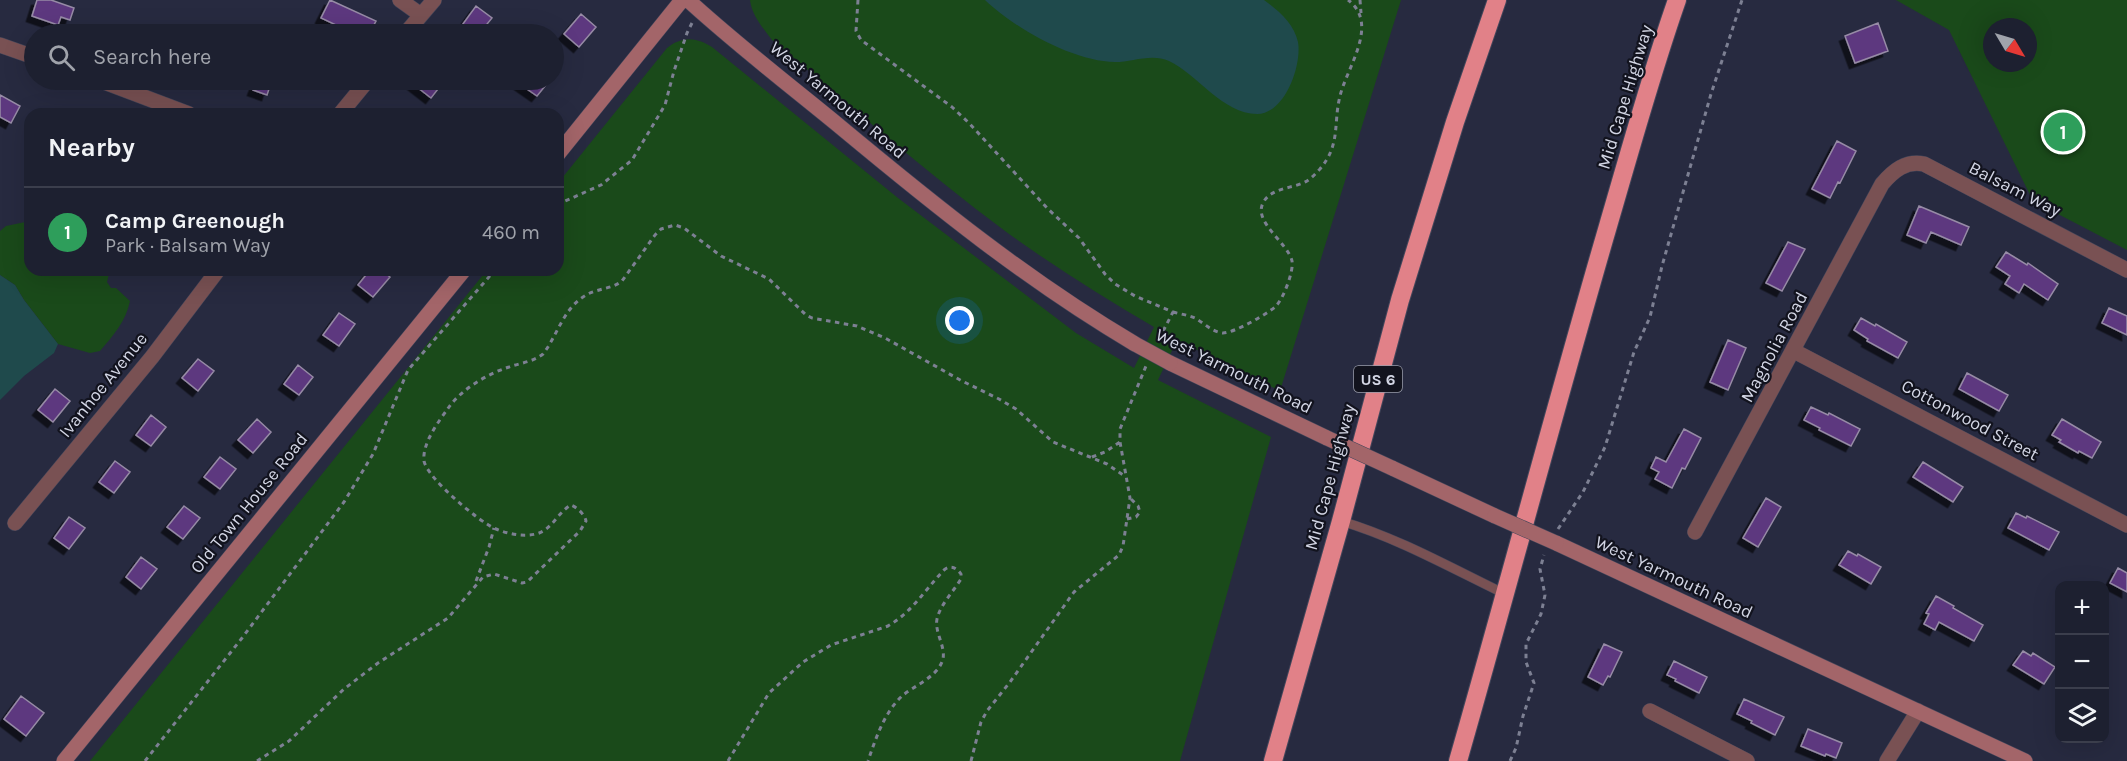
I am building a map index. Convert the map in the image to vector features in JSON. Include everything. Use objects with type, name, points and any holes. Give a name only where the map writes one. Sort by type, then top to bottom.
[{"type":"highway","name":"Mid Cape Highway","points":[[1273,761],[1418,240],[1497,0]]},
{"type":"highway","name":"Mid Cape Highway","points":[[1458,761],[1636,127],[1677,0]]},
{"type":"main road","points":[[564,147],[682,0]]},
{"type":"main road","name":"West Yarmouth Road","points":[[688,0],[919,192],[988,246],[1062,298],[1135,344],[1327,438],[2025,761]]},
{"type":"main road","name":"Old Town House Road","points":[[64,761],[454,276]]},
{"type":"street","points":[[400,0],[421,15]]},
{"type":"street","points":[[413,24],[434,0]]},
{"type":"street","points":[[0,45],[24,53]]},
{"type":"street","points":[[125,90],[173,108]]},
{"type":"street","points":[[345,108],[360,90]]},
{"type":"street","name":"Balsam Way","points":[[1886,180],[1903,165],[1916,162],[1924,164],[2127,270]]},
{"type":"street","name":"Magnolia Road","points":[[1695,532],[1886,180]]},
{"type":"street","name":"Ivanhoe Avenue","points":[[15,523],[152,357],[213,276]]},
{"type":"street","name":"Cottonwood Street","points":[[1794,351],[2127,525]]},
{"type":"street","points":[[1650,711],[1747,761]]},
{"type":"street","points":[[1887,761],[1918,711]]},
{"type":"lane","points":[[1341,521],[1392,539],[1506,595]]},
{"type":"path","points":[[858,0],[856,31],[861,40],[969,123],[1048,209],[1079,238],[1104,274],[1135,296],[1173,312],[1195,318],[1220,333],[1235,329],[1276,307],[1286,289],[1293,264],[1290,255],[1263,218],[1262,205],[1271,194],[1311,178],[1326,163],[1332,152],[1336,141],[1340,98],[1361,32],[1360,0]]},
{"type":"path","points":[[1348,0],[1361,14]]},
{"type":"path","points":[[1510,761],[1516,748],[1534,683],[1526,662],[1526,644],[1541,614],[1545,595],[1540,569],[1552,542],[1583,492],[1605,447],[1631,363],[1650,316],[1711,94],[1742,0]]},
{"type":"path","points":[[564,202],[601,185],[632,160],[665,105],[687,33]]},
{"type":"path","points":[[256,761],[289,741],[344,689],[378,663],[448,618],[483,577],[494,574],[522,583],[527,582],[580,531],[586,521],[574,506],[571,506],[550,526],[536,534],[506,533],[494,528],[442,487],[432,476],[426,468],[425,450],[450,406],[463,392],[506,367],[537,359],[543,354],[574,304],[591,292],[618,285],[655,235],[667,226],[675,225],[684,228],[721,256],[770,279],[812,318],[857,326],[885,338],[1016,409],[1053,442],[1107,464],[1126,477]]},
{"type":"path","points":[[146,761],[344,502],[373,454],[408,370],[490,276]]},
{"type":"path","points":[[1154,350],[1173,312]]},
{"type":"path","points":[[971,761],[981,722],[987,711],[1074,592],[1119,555],[1123,546],[1130,498],[1120,442],[1123,418],[1150,360]]},
{"type":"path","points":[[1091,457],[1105,452],[1120,442]]},
{"type":"path","points":[[1127,519],[1136,517],[1140,512],[1138,506],[1130,498]]},
{"type":"path","points":[[474,586],[486,558],[494,528]]},
{"type":"path","points":[[728,761],[770,693],[803,662],[831,645],[896,622],[915,605],[944,570],[949,567],[954,568],[961,574],[961,579],[941,610],[937,621],[943,655],[942,662],[935,672],[895,704],[883,723],[868,761]]},
{"type":"green space","points":[[750,0],[1401,0],[1280,391],[1177,340],[1158,380],[1271,437],[1180,761],[90,761],[482,276],[564,276],[564,176],[667,48],[678,41],[695,40],[712,47],[898,198],[1076,333],[1134,368],[1154,327],[1041,257],[945,185],[772,40],[755,17]]},
{"type":"green space","points":[[1896,0],[2127,0],[2127,250],[2033,201],[1949,30]]},
{"type":"green space","points":[[24,222],[24,276],[108,276],[107,282],[111,288],[116,288],[130,301],[122,322],[100,351],[90,353],[58,344],[15,285],[0,275],[0,231],[6,226]]},
{"type":"shaded area","points":[[985,0],[1264,0],[1280,13],[1293,29],[1298,42],[1297,63],[1290,87],[1276,106],[1267,112],[1257,114],[1245,112],[1222,101],[1169,61],[1149,58],[1115,62],[1081,56],[1063,50],[1028,32]]},
{"type":"shaded area","points":[[0,275],[15,285],[58,344],[54,353],[24,376],[0,400]]},
{"type":"building","points":[[37,0],[51,0],[74,8],[70,20],[61,17],[58,24],[32,16]]},
{"type":"building","points":[[330,0],[376,21],[374,24],[334,24],[321,18]]},
{"type":"building","points":[[476,6],[492,18],[487,24],[463,24]]},
{"type":"building","points":[[581,14],[596,27],[579,47],[564,34]]},
{"type":"building","points":[[1878,23],[1888,51],[1855,63],[1845,36]]},
{"type":"building","points":[[253,90],[269,90],[267,95]]},
{"type":"building","points":[[421,90],[437,90],[431,98]]},
{"type":"building","points":[[528,90],[542,90],[537,96]]},
{"type":"building","points":[[0,95],[20,106],[11,123],[0,117]]},
{"type":"building","points":[[1837,141],[1856,151],[1830,198],[1812,189]]},
{"type":"building","points":[[1919,206],[1969,227],[1961,245],[1931,232],[1926,243],[1907,235]]},
{"type":"building","points":[[1788,242],[1805,249],[1782,291],[1766,283]]},
{"type":"building","points":[[2006,252],[2027,265],[2028,263],[2058,284],[2048,300],[2024,284],[2019,293],[2005,284],[2010,276],[1996,267]]},
{"type":"building","points":[[365,276],[390,277],[373,297],[358,285]]},
{"type":"building","points":[[2109,308],[2127,316],[2127,335],[2102,323]]},
{"type":"building","points":[[339,313],[355,324],[339,346],[323,335]]},
{"type":"building","points":[[1861,318],[1907,342],[1898,358],[1867,341],[1868,339],[1854,330]]},
{"type":"building","points":[[1728,340],[1746,348],[1728,390],[1710,382]]},
{"type":"building","points":[[198,359],[214,371],[198,391],[182,378]]},
{"type":"building","points":[[298,365],[313,377],[299,395],[284,384]]},
{"type":"building","points":[[1967,373],[2008,395],[1999,411],[1959,389]]},
{"type":"building","points":[[55,389],[70,401],[53,422],[38,410]]},
{"type":"building","points":[[1811,407],[1828,415],[1829,413],[1860,429],[1851,446],[1804,420]]},
{"type":"building","points":[[151,415],[166,427],[151,446],[136,435]]},
{"type":"building","points":[[257,419],[271,432],[253,453],[238,440]]},
{"type":"building","points":[[2062,419],[2101,442],[2092,458],[2079,451],[2078,453],[2052,435]]},
{"type":"building","points":[[1684,429],[1701,438],[1672,488],[1655,479],[1659,472],[1651,468],[1656,457],[1666,462]]},
{"type":"building","points":[[220,457],[236,469],[220,489],[204,477]]},
{"type":"building","points":[[115,461],[130,472],[114,493],[99,482]]},
{"type":"building","points":[[1923,462],[1963,487],[1953,502],[1913,477]]},
{"type":"building","points":[[1766,498],[1781,507],[1758,547],[1743,538]]},
{"type":"building","points":[[184,506],[200,518],[183,539],[167,527]]},
{"type":"building","points":[[2016,513],[2059,532],[2049,550],[2008,528]]},
{"type":"building","points":[[69,517],[85,528],[69,549],[54,538]]},
{"type":"building","points":[[1848,551],[1881,567],[1871,584],[1839,565]]},
{"type":"building","points":[[141,557],[157,569],[141,589],[126,577]]},
{"type":"building","points":[[2118,568],[2127,573],[2127,592],[2110,583]]},
{"type":"building","points":[[1936,596],[1983,625],[1974,641],[1939,622],[1935,630],[1924,624],[1929,614],[1926,613]]},
{"type":"building","points":[[1604,644],[1622,652],[1610,677],[1608,676],[1603,685],[1588,677]]},
{"type":"building","points":[[2023,651],[2031,656],[2033,653],[2055,667],[2044,684],[2013,665]]},
{"type":"building","points":[[1674,661],[1707,677],[1699,693],[1667,675]]},
{"type":"building","points":[[21,696],[44,713],[26,736],[4,719]]},
{"type":"building","points":[[1744,699],[1784,717],[1775,735],[1737,714]]},
{"type":"building","points":[[1808,729],[1842,743],[1836,758],[1801,746]]},
{"type":"place","name":"Camp Greenough","points":[[2063,132]]}]
